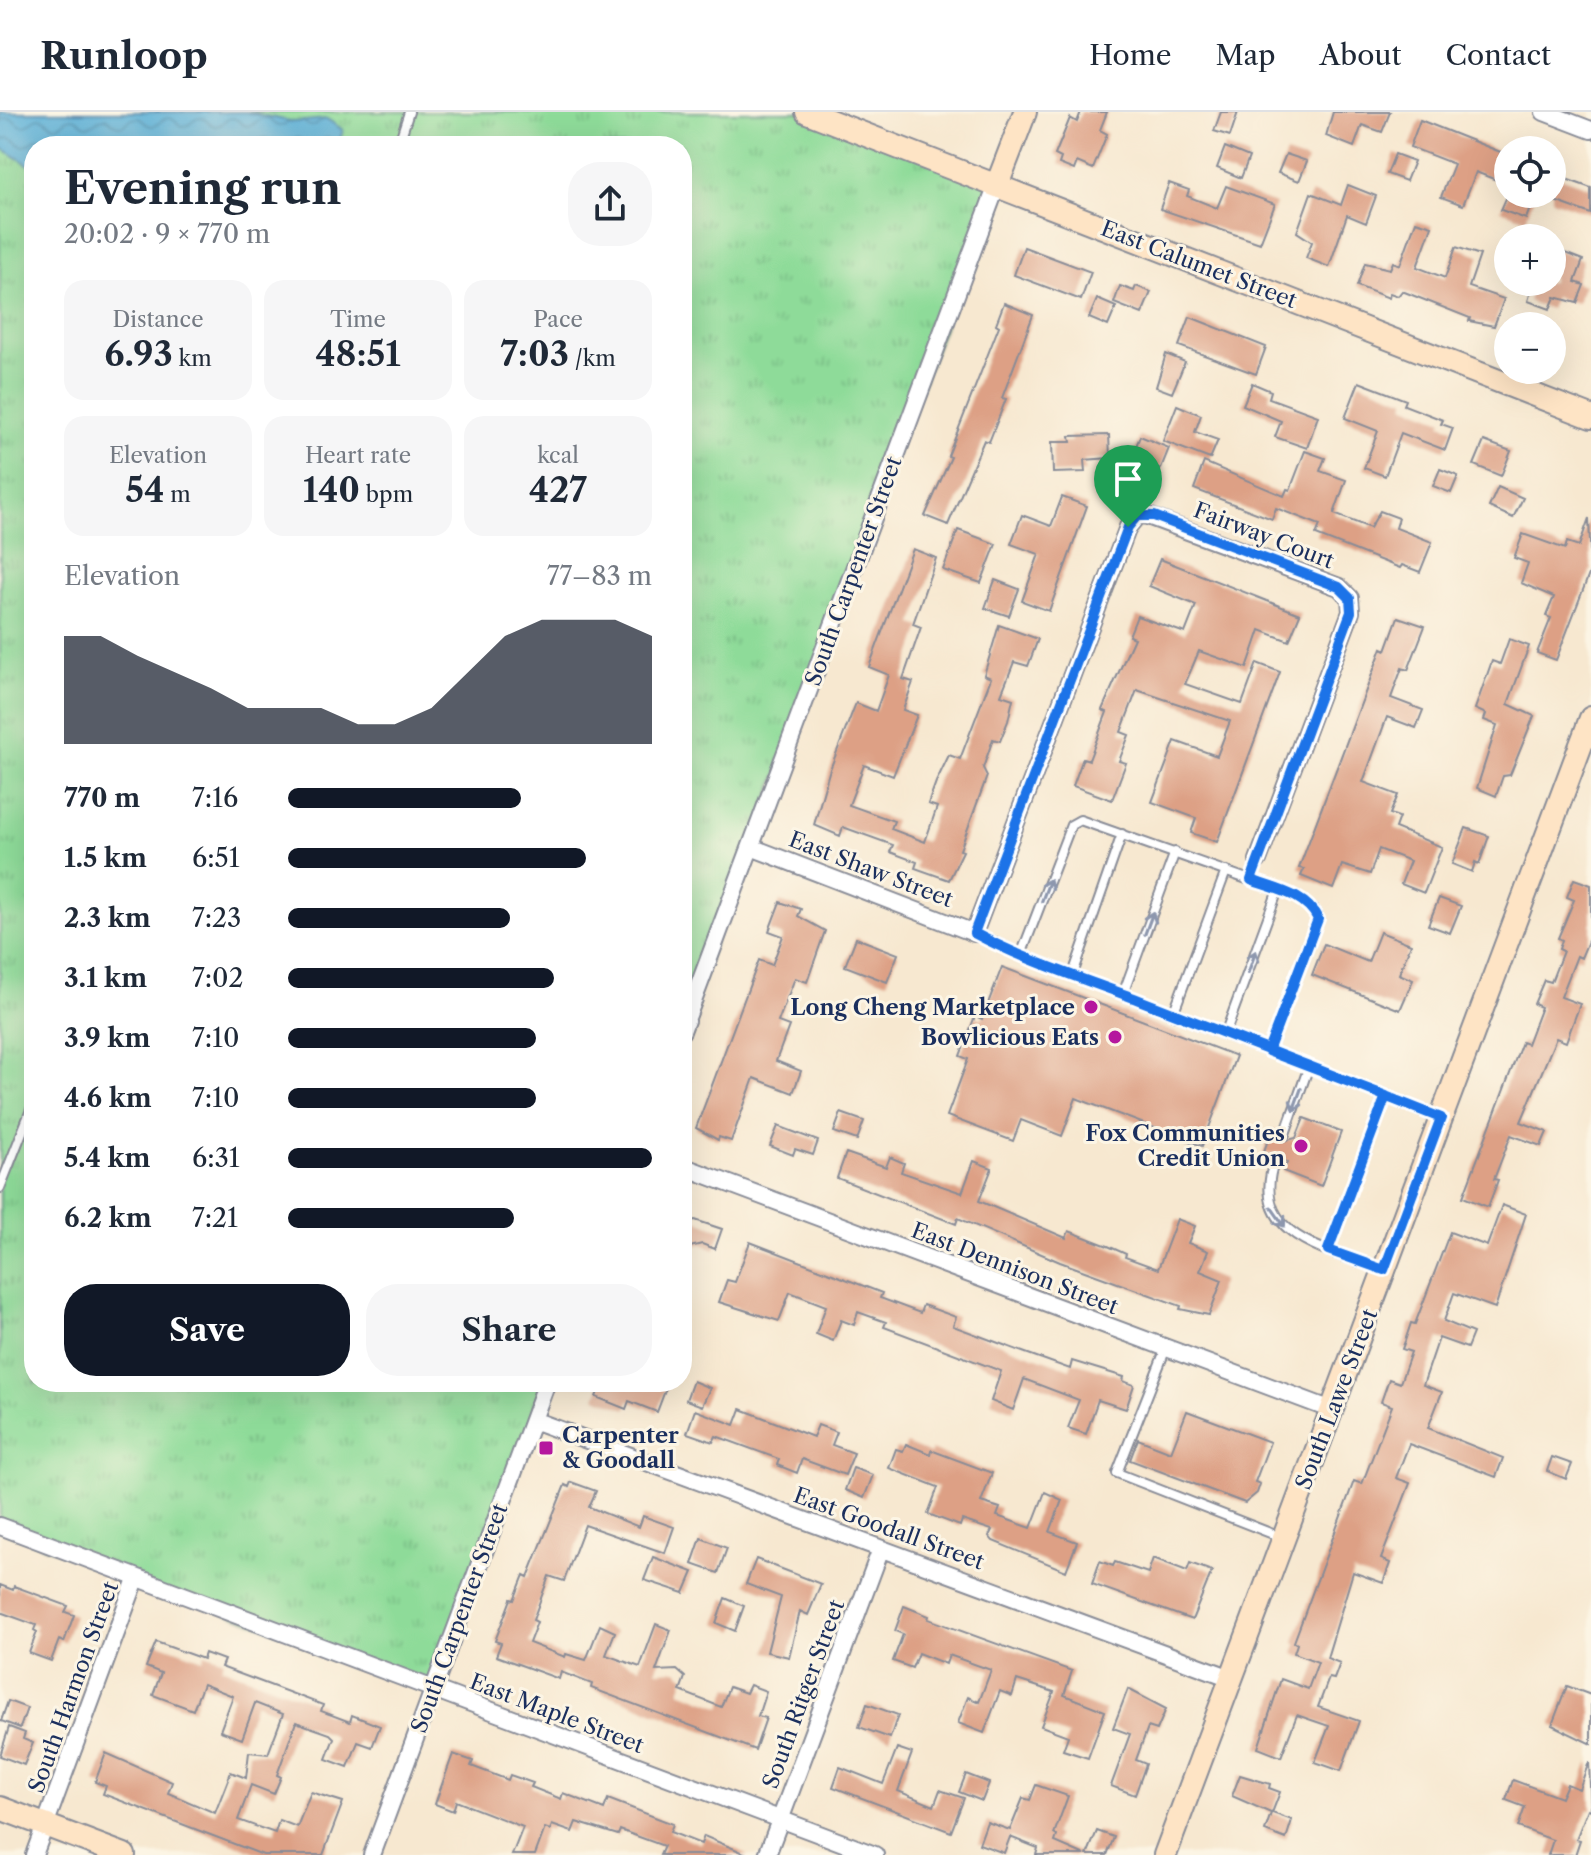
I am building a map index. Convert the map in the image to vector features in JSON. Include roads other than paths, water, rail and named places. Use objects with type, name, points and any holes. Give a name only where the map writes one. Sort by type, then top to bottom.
[{"type":"main road","name":"East Calumet Street","points":[[807,112],[1591,417]]},
{"type":"main road","name":"South Carpenter Street","points":[[997,185],[1025,112]]},
{"type":"main road","name":"South Lawe Street","points":[[1165,1855],[1591,718]]},
{"type":"main road","points":[[0,1808],[124,1855]]},
{"type":"street","points":[[1544,112],[1591,130]]},
{"type":"street","name":"South Carpenter Street","points":[[692,1004],[997,185]]},
{"type":"street","name":"Fairway Court","points":[[974,933],[1128,527],[1137,516],[1154,516],[1339,587],[1350,598],[1351,612],[1258,860]]},
{"type":"street","name":"East Shaw Street","points":[[751,847],[974,933]]},
{"type":"street","name":"East Dennison Street","points":[[692,1170],[1332,1410]]},
{"type":"street","name":"South Carpenter Street","points":[[372,1855],[543,1392]]},
{"type":"street","name":"East Goodall Street","points":[[533,1420],[1231,1678]]},
{"type":"street","name":"East Maple Street","points":[[0,1526],[875,1855]]},
{"type":"street","name":"South Ritger Street","points":[[767,1855],[881,1549]]},
{"type":"street","name":"South Harmon Street","points":[[34,1855],[136,1579]]},
{"type":"lane","points":[[401,136],[409,112]]},
{"type":"lane","points":[[1021,955],[1071,825],[1080,820],[1278,890],[1313,909],[1318,919],[1268,1051]]},
{"type":"lane","points":[[1073,974],[1122,834]]},
{"type":"lane","points":[[1123,994],[1175,852]]},
{"type":"lane","points":[[1251,880],[1258,860]]},
{"type":"lane","points":[[1173,1014],[1226,871]]},
{"type":"lane","points":[[1225,1034],[1278,890]]},
{"type":"lane","points":[[974,933],[1021,955],[1441,1118]]},
{"type":"lane","points":[[1285,1134],[1309,1066]]},
{"type":"lane","points":[[1328,1250],[1386,1096]]},
{"type":"lane","points":[[0,1188],[24,1127]]},
{"type":"lane","points":[[1275,1159],[1269,1175],[1271,1208],[1291,1235],[1384,1270]]},
{"type":"lane","points":[[1166,1348],[1117,1473],[1284,1538]]},
{"type":"water","points":[[0,112],[246,112],[294,122],[327,119],[343,130],[341,136],[24,136],[24,162],[0,147]]},
{"type":"place","name":"Long Cheng Marketplace","points":[[1091,1007]]},
{"type":"place","name":"Bowlicious Eats","points":[[1115,1037]]},
{"type":"place","name":"Fox Communities Credit Union","points":[[1301,1146]]},
{"type":"place","name":"Carpenter & Goodall","points":[[546,1448]]}]
